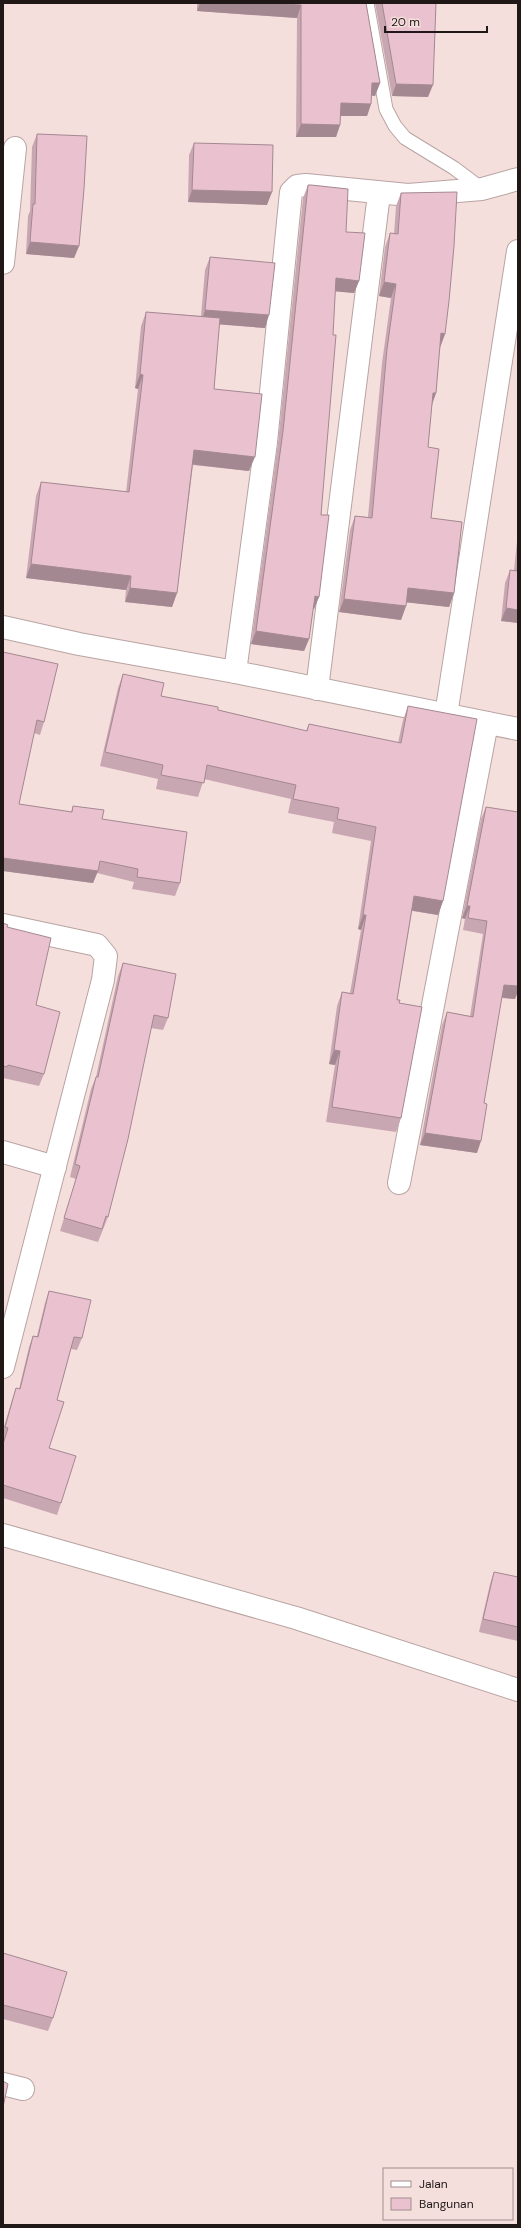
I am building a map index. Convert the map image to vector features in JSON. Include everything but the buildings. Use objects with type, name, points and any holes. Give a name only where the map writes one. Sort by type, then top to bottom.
[{"type":"street","points":[[3,263],[15,148]]},
{"type":"street","points":[[235,672],[266,434],[282,292],[289,197],[294,189],[301,185],[379,194],[408,195],[482,189],[518,179]]},
{"type":"street","points":[[317,689],[379,194]]},
{"type":"street","points":[[446,715],[518,251]]},
{"type":"street","points":[[3,627],[78,644],[235,672],[518,729]]},
{"type":"street","points":[[399,1183],[487,723]]},
{"type":"street","points":[[3,925],[97,945],[106,956],[103,980],[3,1367]]},
{"type":"street","points":[[3,1152],[55,1167]]},
{"type":"street","points":[[3,1535],[296,1618],[518,1690]]},
{"type":"lane","points":[[367,3],[386,109],[395,126],[405,138],[454,168],[482,189]]}]
